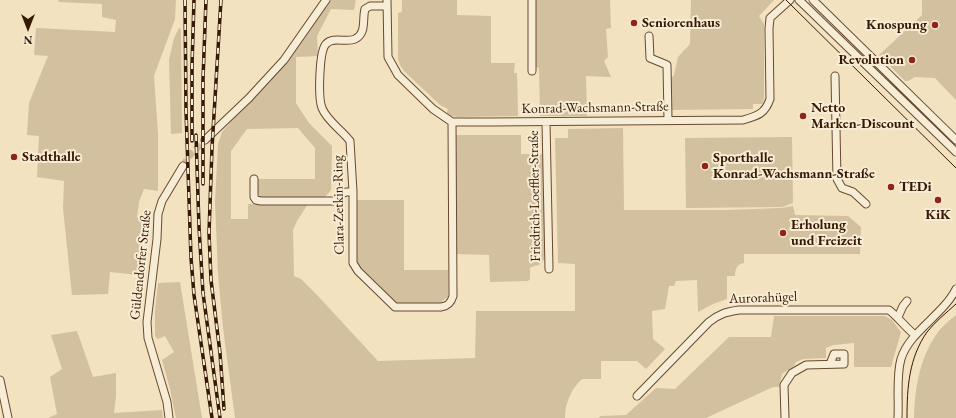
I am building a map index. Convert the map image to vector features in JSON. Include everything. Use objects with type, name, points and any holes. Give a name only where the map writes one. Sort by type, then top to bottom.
[{"type":"street","points":[[205,140],[249,98],[284,60],[326,0]]},
{"type":"street","points":[[532,0],[532,71]]},
{"type":"street","name":"Konrad-Wachsmann-Straße","points":[[452,122],[743,120],[757,116],[767,108],[770,99],[770,18],[790,0]]},
{"type":"street","points":[[800,0],[956,152]]},
{"type":"street","points":[[813,0],[956,140]]},
{"type":"street","points":[[387,3],[388,57],[398,75],[433,109],[452,122]]},
{"type":"street","name":"Clara-Zetkin-Ring","points":[[387,3],[370,6],[365,9],[361,36],[354,40],[334,40],[326,43],[322,50],[320,99],[322,108],[326,115],[350,141],[353,263],[358,271],[394,307],[435,308],[446,306],[451,302],[453,296],[452,122]]},
{"type":"street","points":[[649,36],[650,58],[667,65],[668,120]]},
{"type":"street","points":[[835,76],[837,179],[842,188],[854,192],[866,204]]},
{"type":"street","name":"Friedrich-Loeffler-Straße","points":[[546,122],[549,269]]},
{"type":"street","name":"Güldendorfer Straße","points":[[169,418],[167,402],[148,338],[147,322],[157,239],[158,214],[162,200],[183,166]]},
{"type":"street","points":[[254,179],[254,197],[256,200],[261,201],[334,201],[338,199],[341,194],[352,192]]},
{"type":"street","points":[[898,418],[900,359],[915,335],[948,301],[956,289]]},
{"type":"street","points":[[898,317],[903,306],[908,301]]},
{"type":"street","name":"Aurorahügel","points":[[637,396],[709,322],[719,314],[732,311],[889,310],[915,335]]},
{"type":"street","points":[[785,418],[784,385],[792,373],[806,365],[830,364]]},
{"type":"street","points":[[0,380],[8,418]]},
{"type":"shaded area","points":[[58,0],[176,0],[175,19],[154,76],[158,134],[158,191],[144,189],[139,202],[137,217],[141,219],[142,237],[138,275],[110,272],[108,294],[72,295],[63,208],[64,181],[37,177],[39,136],[27,135],[29,103],[48,56],[34,55],[36,28],[115,32],[116,20],[102,17],[102,4],[59,2]]},
{"type":"shaded area","points":[[331,0],[356,0],[354,10],[331,9],[317,36],[318,56],[296,57],[296,103],[309,123],[332,146],[331,190],[324,198],[261,198],[258,193],[258,179],[315,179],[315,148],[298,128],[247,129],[231,151],[231,219],[248,219],[248,204],[308,204],[293,230],[294,276],[301,279],[318,296],[378,361],[475,358],[476,311],[575,311],[575,264],[558,263],[555,138],[568,138],[568,129],[623,128],[624,210],[727,210],[781,208],[793,206],[795,215],[848,216],[861,227],[860,254],[744,254],[744,263],[737,267],[735,276],[727,276],[727,299],[698,312],[697,280],[676,281],[674,286],[669,286],[665,309],[652,311],[653,339],[665,349],[646,369],[637,361],[601,361],[601,379],[582,379],[578,383],[569,397],[565,418],[235,418],[223,328],[218,274],[215,202],[218,144],[222,132],[283,66]]},
{"type":"shaded area","points":[[402,0],[457,0],[457,15],[491,16],[491,63],[515,63],[514,73],[517,73],[518,116],[457,117],[446,115],[448,109],[440,105],[404,71],[400,65],[398,59],[398,13],[402,12]]},
{"type":"shaded area","points":[[536,0],[610,0],[611,28],[606,29],[608,57],[604,61],[611,77],[586,76],[587,116],[540,116],[539,68],[536,67]]},
{"type":"shaded area","points":[[691,0],[774,0],[759,16],[764,24],[764,99],[762,104],[753,104],[753,109],[671,110],[671,78],[674,75],[678,57],[690,44]]},
{"type":"shaded area","points":[[922,0],[956,0],[956,100],[935,78],[915,77],[905,81],[879,55],[922,15]]},
{"type":"shaded area","points":[[179,28],[181,29],[182,133],[171,134],[169,60],[174,38]]},
{"type":"shaded area","points":[[456,135],[521,135],[521,154],[543,154],[545,258],[540,264],[530,268],[530,279],[528,281],[490,282],[489,255],[456,254]]},
{"type":"shaded area","points":[[792,137],[793,203],[782,207],[686,208],[685,138]]},
{"type":"shaded area","points":[[356,200],[404,200],[404,270],[448,270],[448,297],[442,301],[442,304],[400,305],[359,267],[357,263]]},
{"type":"shaded area","points":[[180,282],[202,418],[176,418],[162,360],[174,352],[165,336],[158,339],[155,336],[155,311],[158,283]]},
{"type":"shaded area","points":[[956,315],[956,418],[914,418],[915,396],[919,375],[926,354],[938,332]]},
{"type":"shaded area","points":[[774,316],[885,316],[892,320],[901,332],[891,367],[854,367],[854,343],[833,345],[826,348],[826,358],[803,359],[796,362],[794,366],[782,374],[779,387],[773,387],[706,418],[598,418],[601,416],[626,415],[656,388],[675,389],[729,337],[771,337]]},
{"type":"shaded area","points":[[77,331],[93,377],[116,373],[114,413],[162,410],[163,418],[48,418],[57,414],[50,377],[62,369],[51,335]]},
{"type":"tunnel","points":[[183,166],[190,155],[205,140]]},
{"type":"tram line","points":[[786,0],[956,168]]},
{"type":"tram line","points":[[907,418],[910,373],[916,352],[927,332],[956,304]]},
{"type":"railway","points":[[185,0],[186,110],[191,258],[194,295],[212,418]]},
{"type":"railway","points":[[192,141],[194,0]]},
{"type":"railway","points":[[203,184],[203,79],[206,0]]},
{"type":"railway","points":[[221,0],[212,148],[209,233],[211,280],[220,353],[224,409]]},
{"type":"railway","points":[[196,135],[203,293],[220,418]]},
{"type":"place","name":"Seniorenhaus","points":[[634,23]]},
{"type":"place","name":"Knospung","points":[[935,25]]},
{"type":"place","name":"Revolution","points":[[912,60]]},
{"type":"place","name":"Netto Marken-Discount","points":[[803,116]]},
{"type":"place","name":"Stadthalle","points":[[14,157]]},
{"type":"place","name":"Sporthalle Konrad-Wachsmann-Straße","points":[[705,166]]},
{"type":"place","name":"TEDi","points":[[891,187]]},
{"type":"place","name":"KiK","points":[[938,200]]},
{"type":"place","name":"Erholung und Freizeit","points":[[783,233]]}]
